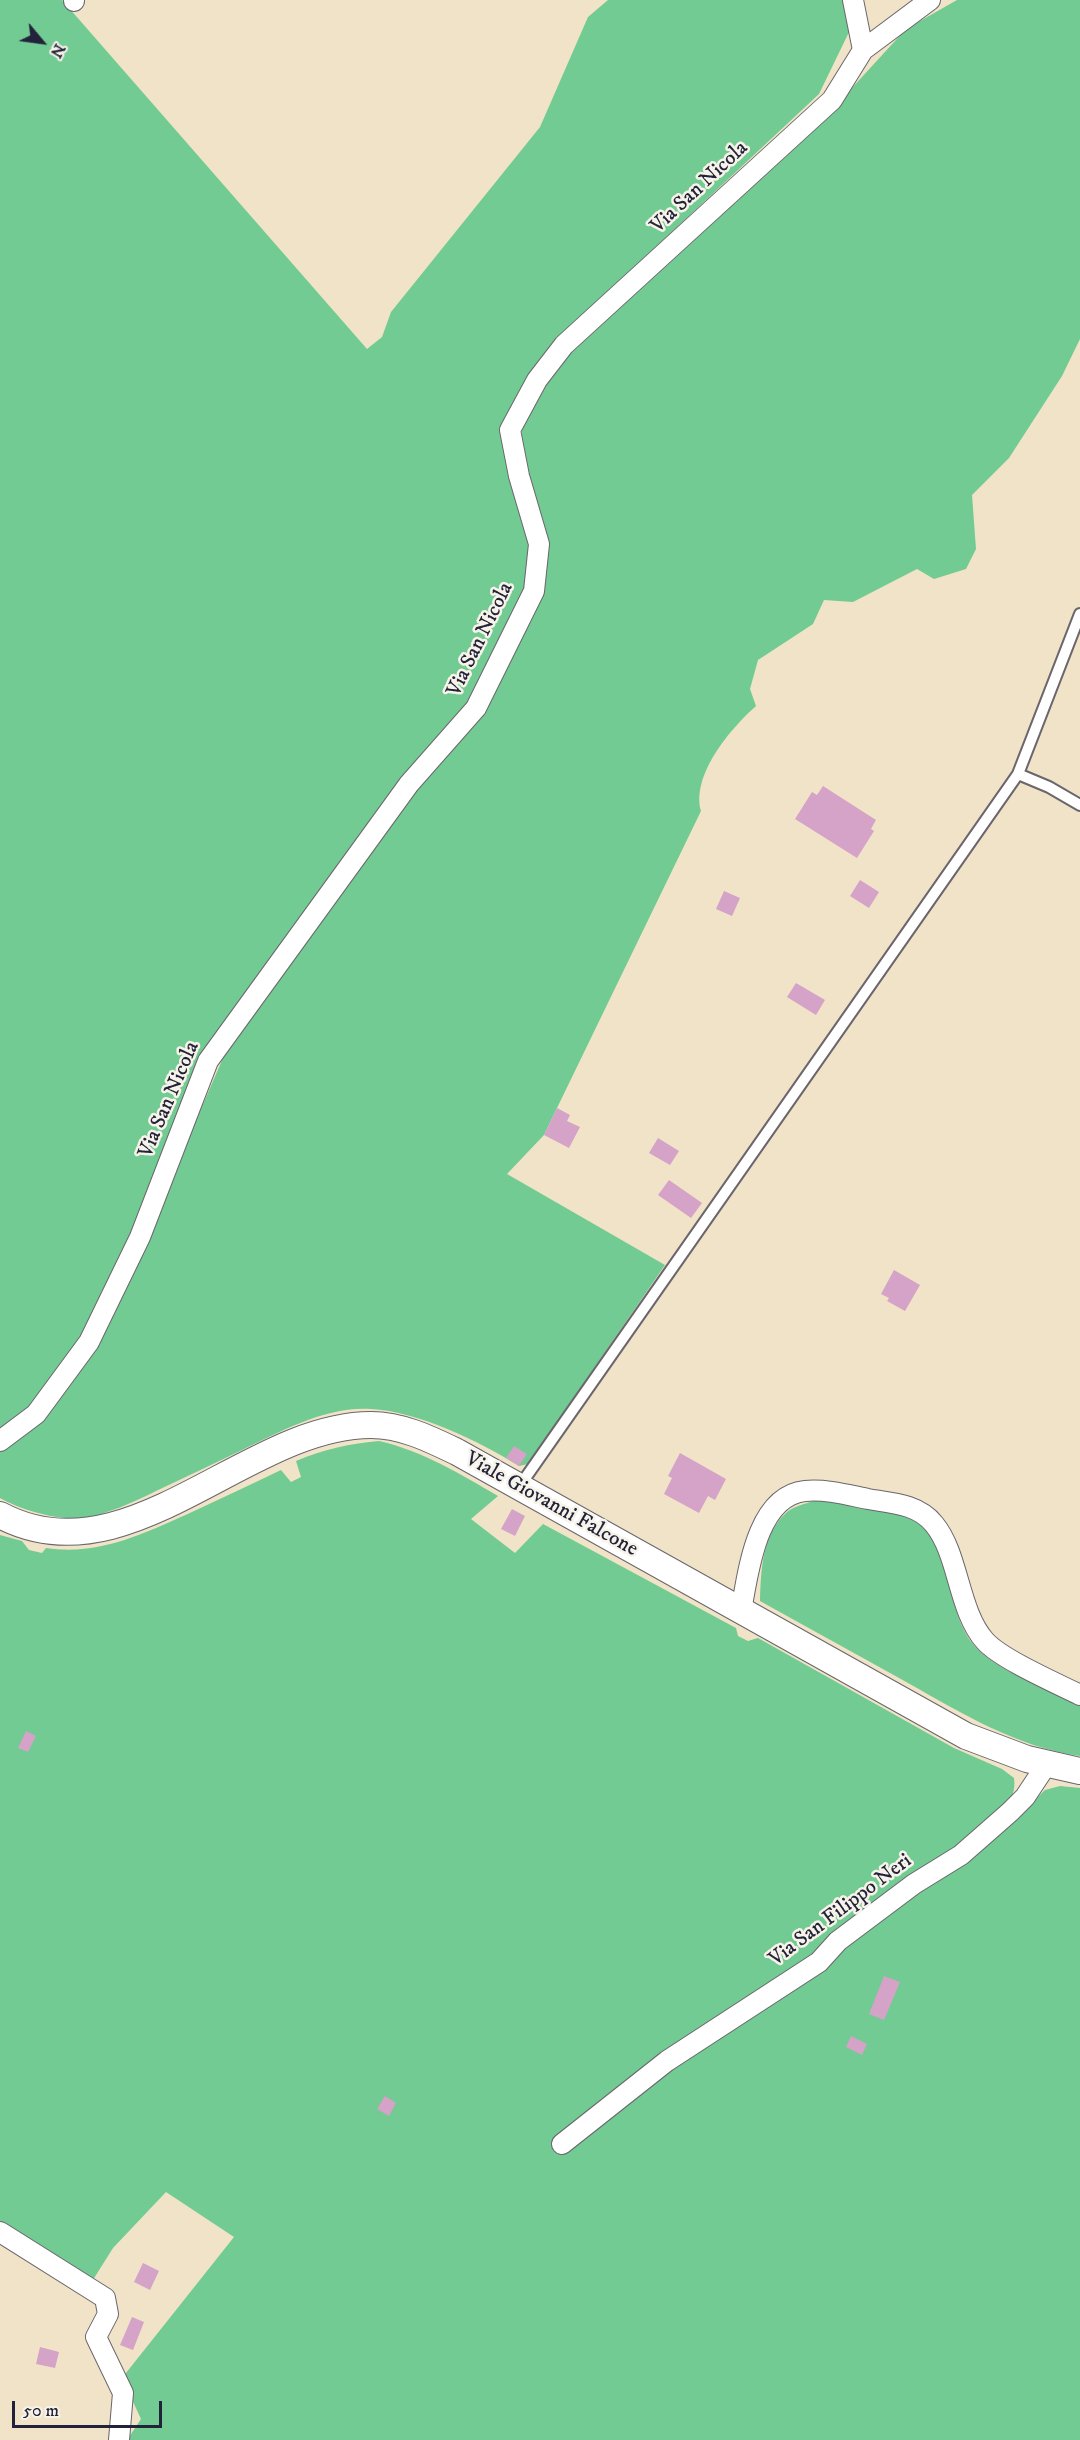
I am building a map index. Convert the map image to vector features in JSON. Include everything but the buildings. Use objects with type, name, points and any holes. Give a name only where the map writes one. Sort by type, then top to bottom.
[{"type":"street","points":[[853,0],[863,50]]},
{"type":"street","name":"Via San Nicola","points":[[0,1442],[36,1414],[89,1342],[140,1237],[208,1061],[409,784],[476,708],[534,591],[539,544],[519,476],[510,430],[537,380],[564,345],[832,100],[863,50],[930,0]]},
{"type":"street","name":"Viale Giovanni Falcone","points":[[0,1515],[27,1526],[48,1531],[91,1531],[142,1515],[294,1443],[326,1431],[371,1425],[391,1427],[431,1439],[966,1736],[996,1749],[1080,1771]]},
{"type":"street","points":[[741,1611],[751,1557],[766,1519],[775,1506],[788,1495],[804,1491],[827,1491],[913,1507],[926,1516],[942,1536],[973,1621],[985,1641],[1001,1654],[1080,1695]]},
{"type":"street","name":"Via San Filippo Neri","points":[[562,2144],[667,2061],[819,1962],[838,1941],[914,1884],[961,1855],[1025,1797],[1047,1764]]},
{"type":"street","points":[[0,2232],[105,2298],[108,2314],[96,2337],[123,2393],[119,2440]]},
{"type":"lane","points":[[519,1488],[1018,774],[1080,614]]},
{"type":"lane","points":[[1018,774],[1049,787],[1080,805]]},
{"type":"green space","points":[[0,0],[62,0],[367,349],[382,337],[391,312],[540,127],[588,17],[608,0],[844,0],[850,30],[819,94],[561,336],[502,437],[508,475],[531,545],[527,594],[473,703],[203,1059],[135,1233],[85,1339],[34,1407],[0,1433]]},
{"type":"green space","points":[[957,0],[1080,0],[1080,339],[1062,376],[1009,458],[972,495],[976,549],[966,569],[934,579],[917,569],[853,602],[824,600],[813,624],[758,660],[750,689],[756,706],[725,739],[707,768],[699,797],[701,811],[544,1135],[507,1174],[665,1265],[528,1464],[519,1466],[468,1438],[408,1415],[371,1409],[354,1409],[337,1411],[305,1421],[130,1503],[92,1516],[63,1518],[52,1516],[29,1510],[0,1498],[0,1450],[43,1416],[145,1239],[232,1037],[403,805],[483,711],[544,581],[524,468],[521,422],[551,371],[839,102],[906,29]]},
{"type":"green space","points":[[379,1441],[426,1457],[498,1496],[471,1519],[515,1553],[543,1524],[736,1628],[738,1636],[748,1641],[758,1638],[954,1748],[1002,1769],[1014,1778],[1013,1794],[1002,1809],[983,1822],[996,1837],[1045,1790],[1060,1786],[1080,1788],[1080,2440],[127,2440],[141,2419],[122,2378],[234,2237],[166,2192],[113,2248],[91,2283],[0,2224],[0,1535],[22,1541],[29,1550],[42,1553],[46,1548],[66,1550],[104,1546],[157,1528],[281,1470],[291,1482],[301,1477],[296,1461],[336,1448]]},
{"type":"green space","points":[[813,1501],[832,1501],[909,1516],[923,1527],[941,1557],[957,1612],[973,1644],[1008,1671],[1080,1706],[1080,1756],[1034,1745],[991,1728],[760,1601],[764,1553],[772,1531],[787,1512]]}]
